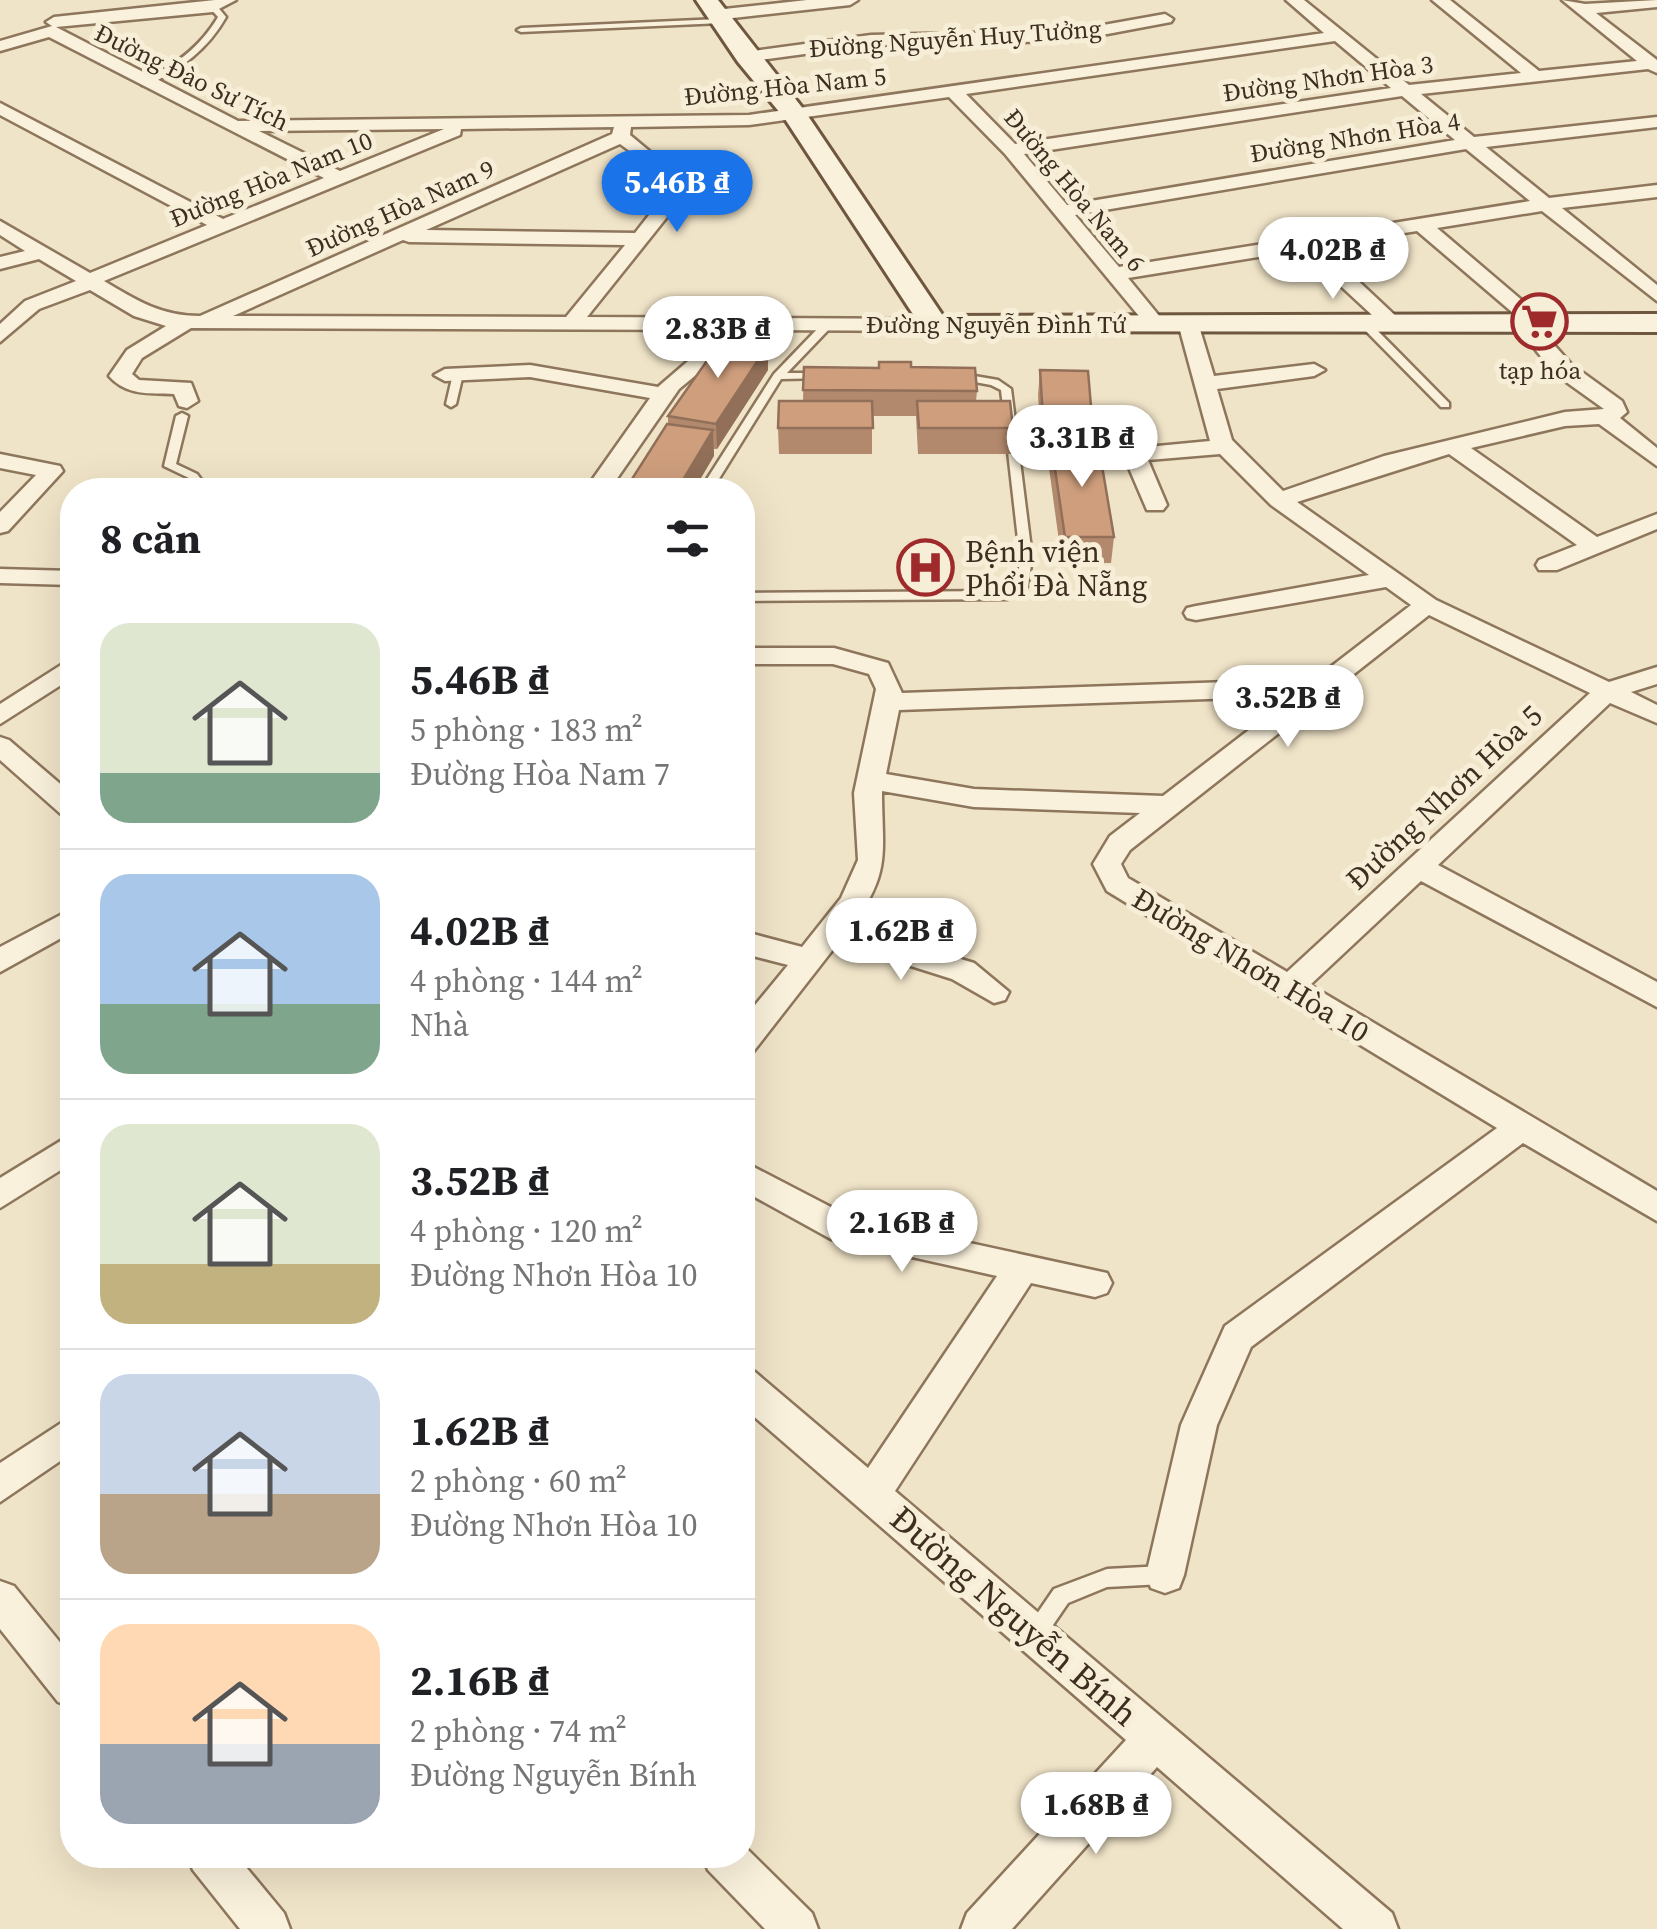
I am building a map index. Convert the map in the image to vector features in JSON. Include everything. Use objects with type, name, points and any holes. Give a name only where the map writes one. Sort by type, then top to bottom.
[{"type":"street","name":"Đường Đào Sư Tích","points":[[57,0],[57,38],[339,178]]},
{"type":"street","points":[[714,12],[850,0]]},
{"type":"street","points":[[1148,0],[1194,42]]},
{"type":"street","points":[[1294,0],[1657,295]]},
{"type":"street","points":[[1440,0],[1536,77]]},
{"type":"street","points":[[1576,5],[1657,2]]},
{"type":"street","points":[[0,46],[54,27],[220,4]]},
{"type":"street","points":[[1576,5],[1654,66]]},
{"type":"street","name":"Đường Nguyễn Huy Tưởng","points":[[714,12],[795,115],[934,324]]},
{"type":"street","name":"Đường Nguyễn Huy Tưởng","points":[[746,57],[871,40],[1070,36],[1165,18]]},
{"type":"street","name":"Đường Hòa Nam 5","points":[[235,126],[471,124],[622,130],[795,115],[954,92],[1194,42],[1336,36]]},
{"type":"street","name":"Đường Nhơn Hòa 3","points":[[1011,150],[1403,92],[1654,66]]},
{"type":"street","name":"Đường Hòa Nam 6","points":[[954,92],[1011,150],[1155,323]]},
{"type":"street","points":[[0,108],[223,226]]},
{"type":"street","name":"Đường Nhơn Hòa 4","points":[[1063,211],[1469,144],[1657,122]]},
{"type":"street","name":"Đường Hòa Nam 10","points":[[0,336],[32,305],[471,124]]},
{"type":"street","points":[[572,324],[663,214],[670,189],[622,130]]},
{"type":"street","name":"Đường Hòa Nam 9","points":[[184,408],[183,388],[134,386],[120,376],[134,354],[192,323],[401,236],[622,130]]},
{"type":"street","points":[[1113,274],[1548,204],[1657,191]]},
{"type":"street","points":[[1279,500],[1392,461],[1565,419],[1604,417],[1616,412],[1611,402],[1563,369],[1531,323],[1422,225]]},
{"type":"street","name":"Đường Nguyễn Đình Tứ","points":[[0,227],[140,312],[192,323],[1657,323]]},
{"type":"street","points":[[401,236],[641,239]]},
{"type":"street","points":[[1306,244],[1378,324]]},
{"type":"street","points":[[0,264],[43,252]]},
{"type":"street","points":[[1188,323],[1226,447],[1279,500],[1428,605],[1657,715]]},
{"type":"street","points":[[605,478],[664,394],[689,367],[745,324]]},
{"type":"street","points":[[1205,384],[1314,370]]},
{"type":"street","points":[[451,375],[530,371],[664,394]]},
{"type":"street","points":[[1604,417],[1657,460]]},
{"type":"street","points":[[1156,505],[1134,454],[1226,447]]},
{"type":"street","points":[[1456,448],[1594,546]]},
{"type":"street","points":[[0,461],[52,471],[0,526]]},
{"type":"street","points":[[1548,565],[1657,521]]},
{"type":"street","points":[[0,576],[60,578]]},
{"type":"street","points":[[1196,613],[1390,579]]},
{"type":"street","name":"Đường Nhơn Hòa 10","points":[[1428,605],[1111,852],[1106,864],[1117,884],[1657,1208]]},
{"type":"street","points":[[755,656],[834,656],[864,662],[885,678],[888,702],[870,780],[871,869],[854,902],[755,1028]]},
{"type":"street","points":[[0,716],[60,674]]},
{"type":"street","name":"Đường Nhơn Hòa 5","points":[[1288,988],[1606,692],[1657,674]]},
{"type":"street","points":[[888,702],[1324,687]]},
{"type":"street","points":[[0,746],[60,798]]},
{"type":"street","points":[[870,780],[974,798],[1171,804]]},
{"type":"street","points":[[1416,866],[1657,996]]},
{"type":"street","points":[[0,961],[60,926]]},
{"type":"street","points":[[832,930],[964,971],[994,992]]},
{"type":"street","points":[[755,943],[810,960]]},
{"type":"street","points":[[1165,1575],[1198,1424],[1238,1337],[1521,1126]]},
{"type":"street","points":[[0,1195],[60,1155]]},
{"type":"street","points":[[755,1181],[843,1230],[1095,1283]]},
{"type":"street","points":[[872,1494],[1022,1268]]},
{"type":"street","name":"Đường Nguyễn Bính","points":[[755,1394],[1376,1929]]},
{"type":"street","points":[[0,1485],[60,1441]]},
{"type":"street","points":[[0,1599],[60,1673]]},
{"type":"street","points":[[983,1929],[1156,1737]]},
{"type":"street","points":[[219,1868],[268,1929]]},
{"type":"street","points":[[736,1868],[796,1929]]},
{"type":"lane","points":[[145,83],[172,71],[215,32],[222,17],[220,4]]},
{"type":"lane","points":[[521,30],[714,12]]},
{"type":"lane","points":[[714,478],[778,376],[828,324]]},
{"type":"lane","points":[[1378,324],[1445,405]]},
{"type":"lane","points":[[451,375],[451,404]]},
{"type":"lane","points":[[778,376],[834,376]]},
{"type":"lane","points":[[755,597],[1008,595],[1024,583],[1026,557],[1006,389],[994,382],[945,376]]},
{"type":"lane","points":[[184,408],[170,466],[194,478]]},
{"type":"lane","points":[[1034,1634],[1061,1596],[1108,1578],[1165,1575]]},
{"type":"building","points":[[723,338],[768,345],[716,424],[668,416]]},
{"type":"building","points":[[879,362],[975,368],[977,391],[803,390],[804,367],[879,368]]},
{"type":"building","points":[[1040,370],[1088,371],[1092,418],[1043,417]]},
{"type":"building","points":[[779,401],[872,401],[873,428],[778,428]]},
{"type":"building","points":[[917,401],[1010,401],[1013,428],[919,428]]},
{"type":"building","points":[[667,424],[713,430],[684,478],[633,478]]},
{"type":"building","points":[[1051,442],[1098,442],[1114,537],[1065,537]]},
{"type":"place","name":"tạp hóa","points":[[1540,321]]},
{"type":"place","name":"Bệnh viện Phổi Đà Nẵng","points":[[926,568]]}]
